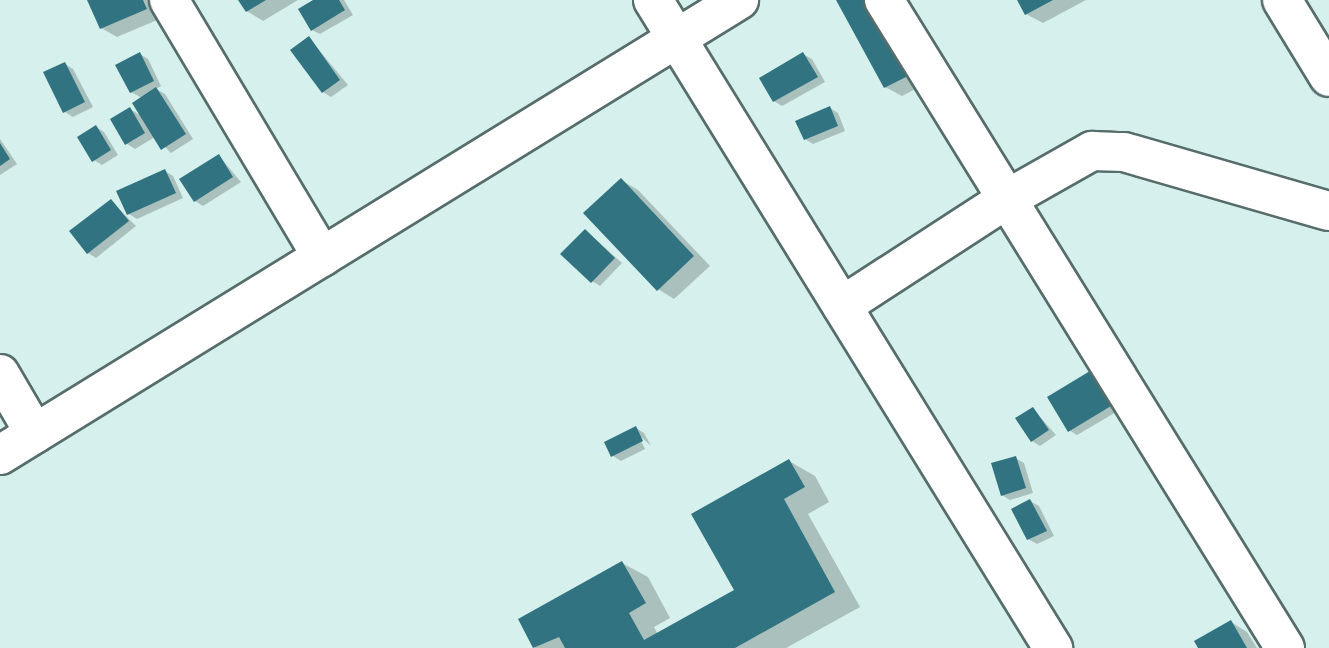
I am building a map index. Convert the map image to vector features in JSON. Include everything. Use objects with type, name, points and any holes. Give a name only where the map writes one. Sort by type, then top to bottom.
[{"type":"street","points":[[169,0],[322,257]]},
{"type":"street","points":[[653,0],[1053,648]]},
{"type":"street","points":[[0,455],[739,0]]},
{"type":"street","points":[[884,0],[1285,648]]},
{"type":"street","points":[[1282,0],[1329,77]]},
{"type":"street","points":[[842,306],[1007,198],[1092,151],[1109,149],[1329,211]]},
{"type":"street","points":[[0,374],[35,434]]},
{"type":"building","points":[[87,0],[143,0],[147,9],[100,29]]},
{"type":"building","points":[[238,0],[266,0],[246,12]]},
{"type":"building","points":[[313,0],[339,0],[345,10],[311,31],[298,9]]},
{"type":"building","points":[[836,0],[867,0],[908,76],[884,88]]},
{"type":"building","points":[[1017,0],[1053,0],[1025,15]]},
{"type":"building","points":[[309,36],[340,80],[322,93],[290,50]]},
{"type":"building","points":[[140,52],[154,81],[130,93],[115,65]]},
{"type":"building","points":[[803,52],[818,77],[773,102],[759,78]]},
{"type":"building","points":[[65,62],[85,102],[63,113],[43,72]]},
{"type":"building","points":[[156,87],[186,134],[161,150],[132,103]]},
{"type":"building","points":[[830,106],[838,126],[804,140],[795,121]]},
{"type":"building","points":[[130,107],[145,133],[125,145],[110,119]]},
{"type":"building","points":[[96,125],[111,150],[92,162],[77,137]]},
{"type":"building","points":[[0,143],[10,159],[0,166]]},
{"type":"building","points":[[219,154],[233,177],[194,202],[179,179]]},
{"type":"building","points":[[165,169],[176,193],[127,215],[116,191]]},
{"type":"building","points":[[621,178],[694,256],[657,291],[583,213]]},
{"type":"building","points":[[111,199],[129,221],[87,254],[69,231]]},
{"type":"building","points":[[585,229],[615,258],[591,283],[560,254]]},
{"type":"building","points":[[1090,371],[1111,406],[1068,432],[1047,397]]},
{"type":"building","points":[[1033,407],[1049,430],[1031,442],[1015,418]]},
{"type":"building","points":[[636,426],[643,441],[611,457],[604,442]]},
{"type":"building","points":[[1016,456],[1026,488],[1001,496],[991,463]]},
{"type":"building","points":[[789,459],[805,487],[784,499],[835,592],[735,648],[565,648],[559,637],[533,648],[518,619],[622,561],[646,603],[629,613],[644,640],[734,590],[691,514]]},
{"type":"building","points":[[1030,499],[1047,531],[1027,540],[1011,509]]},
{"type":"building","points":[[1231,620],[1247,648],[1198,648],[1194,641]]}]
